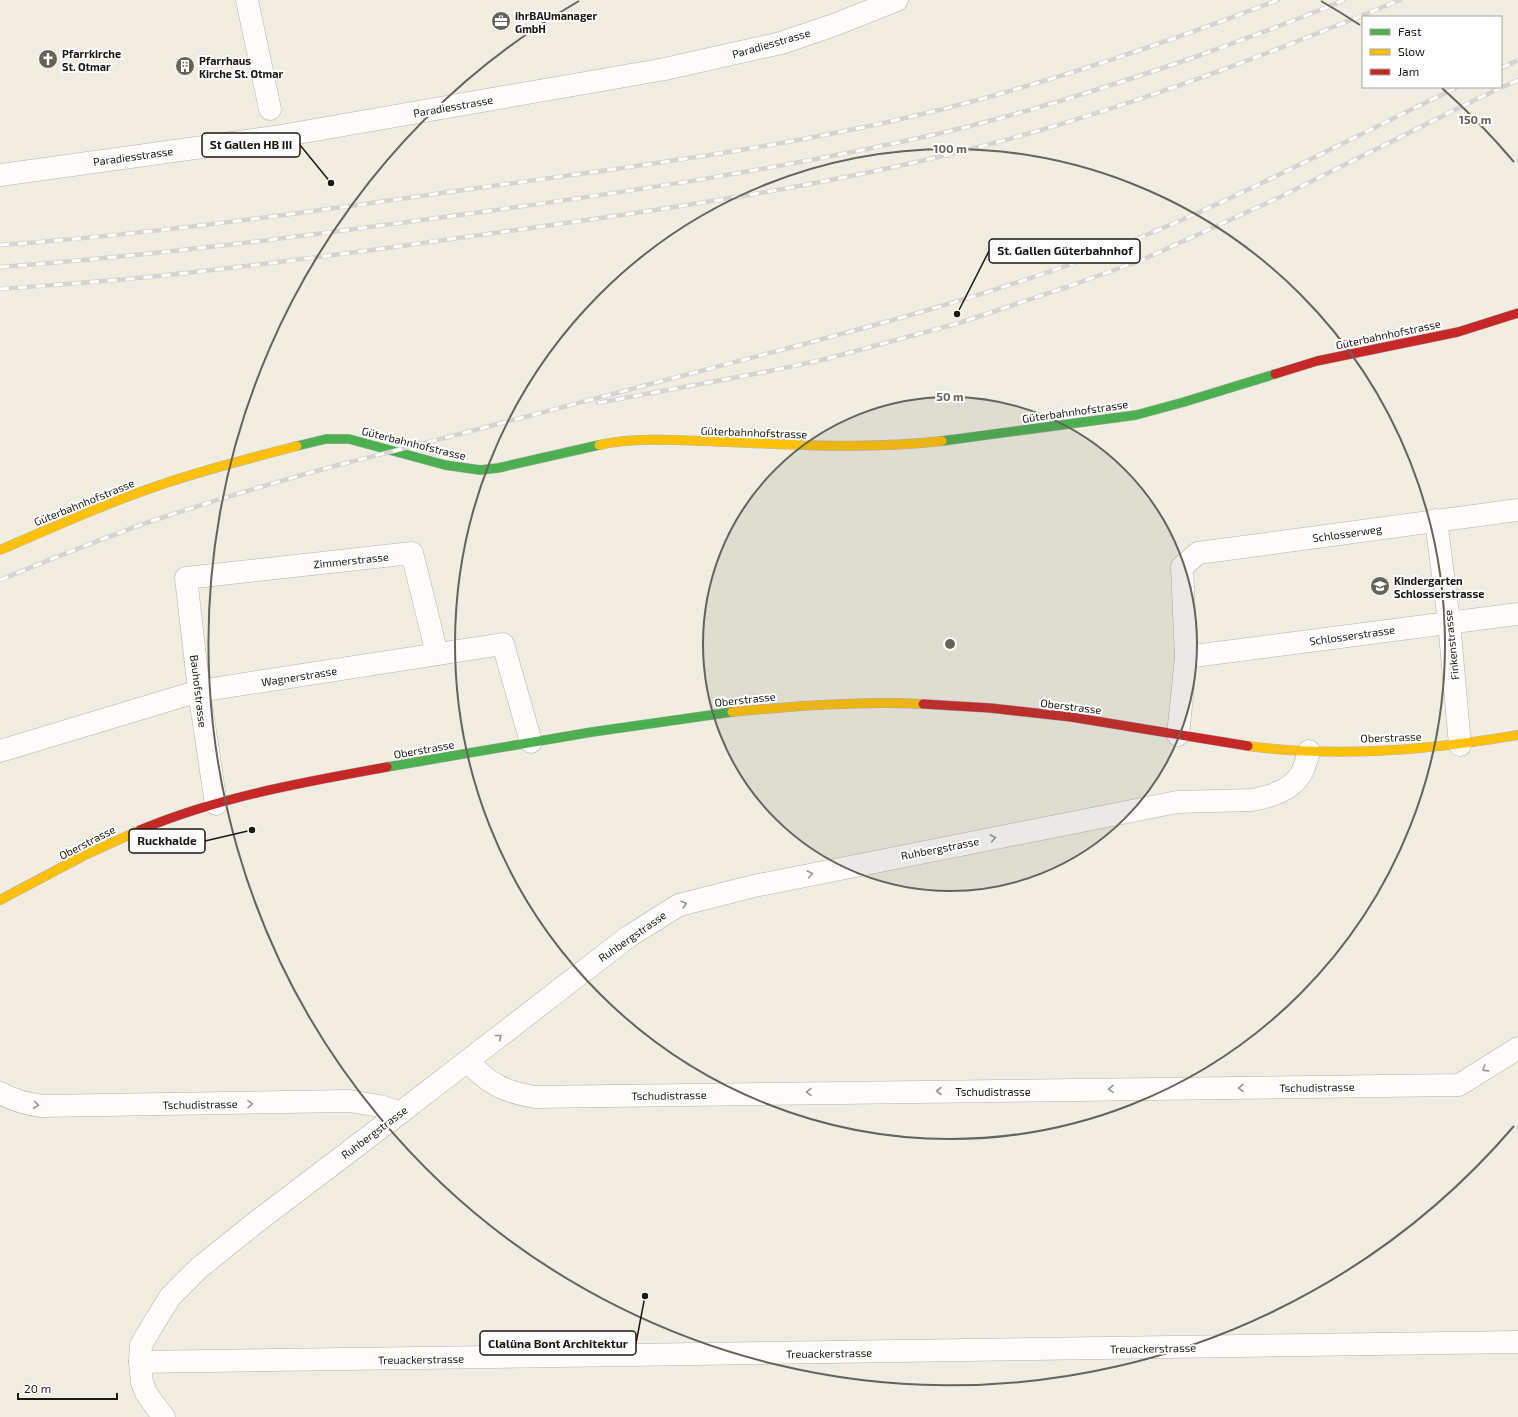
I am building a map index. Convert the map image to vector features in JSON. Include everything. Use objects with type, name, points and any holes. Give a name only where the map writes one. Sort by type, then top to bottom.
[{"type":"street","points":[[247,0],[270,110]]},
{"type":"street","name":"Paradiesstrasse","points":[[0,175],[275,137],[665,69],[781,43],[885,2]]},
{"type":"street","name":"Güterbahnhofstrasse","points":[[0,550],[99,507],[168,482],[224,465],[326,439],[350,439],[445,466],[480,470],[498,468],[602,444],[640,441],[671,440],[857,446],[940,441],[1136,415],[1184,402],[1317,361],[1458,332],[1518,313]]},
{"type":"street","name":"Schlosserweg","points":[[1186,657],[1182,567],[1198,553],[1518,510]]},
{"type":"street","name":"Finkenstrasse","points":[[1436,520],[1449,622],[1460,745]]},
{"type":"street","name":"Zimmerstrasse","points":[[186,578],[412,553],[438,654]]},
{"type":"street","name":"Bauhofstrasse","points":[[186,578],[199,691],[216,804]]},
{"type":"street","name":"Schlosserstrasse","points":[[1186,657],[1518,614]]},
{"type":"street","name":"Wagnerstrasse","points":[[0,751],[199,691],[503,644],[532,742]]},
{"type":"street","points":[[1178,735],[1186,657]]},
{"type":"street","name":"Oberstrasse","points":[[0,900],[120,838],[164,821],[216,804],[260,793],[363,772],[663,720],[738,711],[875,702],[982,707],[1084,719],[1240,744],[1309,751],[1390,749],[1460,745],[1518,735]]},
{"type":"street","name":"Ruhbergstrasse","points":[[164,1417],[146,1393],[142,1382],[140,1362],[142,1345],[170,1297],[199,1268],[255,1223],[628,937],[679,905],[754,886],[1177,802],[1252,800],[1264,798],[1283,790],[1300,775],[1309,751]]},
{"type":"street","name":"Tschudistrasse","points":[[468,1060],[487,1080],[499,1087],[516,1094],[535,1097],[1459,1085],[1518,1048]]},
{"type":"street","name":"Tschudistrasse","points":[[0,1093],[25,1104],[42,1106],[349,1101],[380,1106],[400,1113]]},
{"type":"street","name":"Treuackerstrasse","points":[[140,1362],[1518,1342]]},
{"type":"railway","points":[[0,245],[174,229],[290,214],[640,165],[759,147],[818,136],[979,100],[1108,61],[1278,0]]},
{"type":"railway","points":[[0,267],[181,250],[361,228],[653,187],[824,158],[937,134],[1003,118],[1068,99],[1195,57],[1289,23],[1344,0]]},
{"type":"railway","points":[[0,289],[146,277],[233,268],[348,253],[689,205],[876,171],[998,142],[1101,112],[1252,59],[1400,0]]},
{"type":"railway","points":[[1502,68],[1518,60]]},
{"type":"railway","points":[[1502,87],[1518,80]]},
{"type":"railway","points":[[0,580],[77,549],[200,505],[338,465],[846,333],[943,306],[1038,276],[1133,241],[1180,221],[1273,178],[1456,88]]},
{"type":"railway","points":[[598,403],[826,359],[959,323],[1067,287],[1142,260],[1280,197],[1501,88]]},
{"type":"traffic: fast","points":[[942,441],[1136,415],[1275,374]]},
{"type":"traffic: fast","points":[[297,446],[326,439],[349,439],[445,465],[480,470],[498,468],[599,445]]},
{"type":"traffic: fast","points":[[387,767],[592,732],[732,712]]},
{"type":"traffic: slow","points":[[599,445],[614,442],[647,440],[836,446],[889,445],[942,441]]},
{"type":"traffic: slow","points":[[0,550],[147,489],[217,467],[297,446]]},
{"type":"traffic: slow","points":[[732,712],[827,705],[875,703],[923,704]]},
{"type":"traffic: slow","points":[[1248,746],[1281,750],[1349,752],[1383,751],[1451,745],[1518,735]]},
{"type":"traffic: slow","points":[[0,900],[83,856],[140,830]]},
{"type":"traffic: jam","points":[[1275,374],[1317,361],[1458,332],[1518,313]]},
{"type":"traffic: jam","points":[[923,704],[990,708],[1071,717],[1248,746]]},
{"type":"traffic: jam","points":[[140,830],[200,808],[262,792],[387,767]]},
{"type":"place","name":"ihrBAUmanager GmbH","points":[[501,21]]},
{"type":"place","name":"Pfarrkirche St. Otmar","points":[[48,59]]},
{"type":"place","name":"Pfarrhaus Kirche St. Otmar","points":[[185,66]]},
{"type":"place","name":"St Gallen HB III","points":[[331,183]]},
{"type":"place","name":"St. Gallen Güterbahnhof","points":[[957,314]]},
{"type":"place","name":"Kindergarten Schlosserstrasse","points":[[1380,586]]},
{"type":"place","name":"Ruckhalde","points":[[252,830]]},
{"type":"place","name":"Clalüna Bont Architektur","points":[[645,1296]]}]
